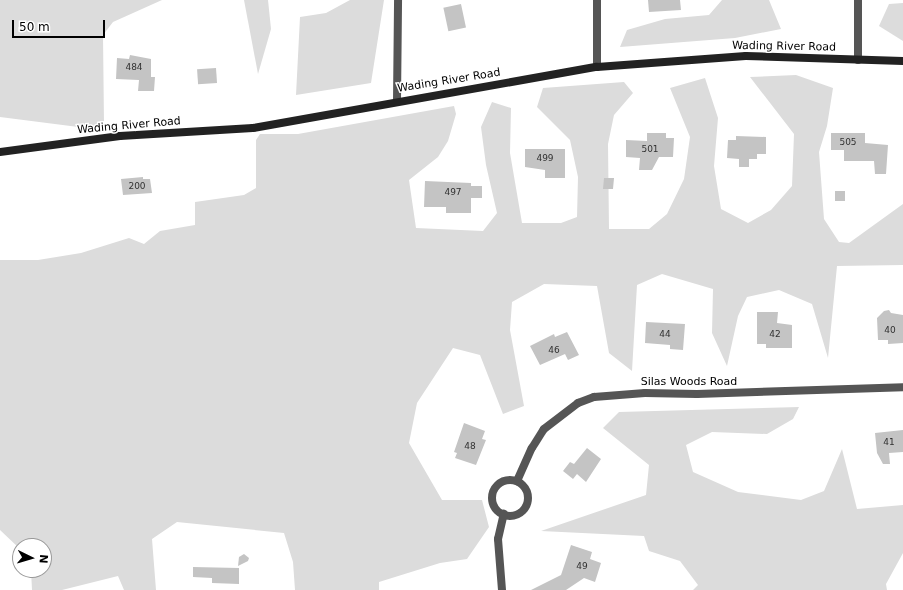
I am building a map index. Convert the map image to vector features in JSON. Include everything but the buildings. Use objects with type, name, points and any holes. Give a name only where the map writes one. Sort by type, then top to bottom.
[{"type":"main road","name":"Wading River Road","points":[[0,152],[120,136],[253,128],[397,101],[550,77],[597,67],[746,56],[903,60]]},
{"type":"street","points":[[397,101],[398,0]]},
{"type":"street","points":[[597,0],[597,67]]},
{"type":"street","points":[[858,0],[858,60]]},
{"type":"street","name":"Silas Woods Road","points":[[517,481],[532,448],[544,430],[578,403],[594,397],[645,393],[698,394],[903,387]]},
{"type":"street","points":[[505,480],[517,481],[528,494],[526,506],[518,514],[504,514],[493,504],[492,492],[495,487],[505,480]]},
{"type":"street","points":[[502,590],[498,539],[504,514]]},
{"type":"shaded area","points":[[0,0],[162,0],[113,22],[103,35],[104,124],[94,129],[0,117]]},
{"type":"shaded area","points":[[244,0],[268,0],[271,29],[258,74]]},
{"type":"shaded area","points":[[350,0],[384,0],[371,83],[296,95],[300,17],[326,13]]},
{"type":"shaded area","points":[[722,0],[769,0],[781,29],[735,38],[620,47],[627,30],[665,19],[709,15]]},
{"type":"shaded area","points":[[903,3],[903,41],[879,26],[889,4]]},
{"type":"shaded area","points":[[796,75],[833,88],[827,126],[819,152],[824,219],[839,242],[849,243],[903,204],[903,265],[837,266],[828,358],[812,304],[779,290],[747,297],[738,316],[727,366],[712,333],[713,289],[662,274],[637,285],[632,371],[609,353],[597,286],[544,284],[512,302],[510,330],[524,406],[503,414],[480,355],[453,348],[417,403],[409,443],[442,500],[482,500],[489,527],[467,559],[440,563],[379,582],[379,590],[295,590],[293,562],[284,533],[177,522],[152,539],[156,590],[124,590],[118,576],[62,590],[32,590],[31,578],[52,578],[52,538],[12,538],[12,541],[0,530],[0,260],[38,260],[81,253],[129,238],[144,244],[160,231],[195,225],[195,202],[244,195],[256,188],[256,140],[260,134],[298,134],[454,106],[456,114],[448,141],[438,157],[409,180],[416,228],[483,231],[497,213],[486,165],[481,127],[492,102],[511,108],[510,153],[522,223],[561,223],[577,217],[578,177],[570,140],[537,107],[543,88],[624,82],[633,93],[614,115],[608,144],[609,229],[649,229],[667,214],[684,179],[690,137],[670,88],[705,78],[718,118],[714,166],[721,209],[748,223],[771,210],[792,186],[794,134],[750,77]]},
{"type":"shaded area","points":[[799,407],[793,419],[767,434],[712,432],[686,445],[693,472],[738,492],[801,500],[824,491],[842,449],[857,509],[903,505],[903,553],[886,584],[887,590],[693,590],[698,585],[680,561],[649,551],[644,536],[541,531],[646,495],[649,465],[603,428],[619,412]]}]
